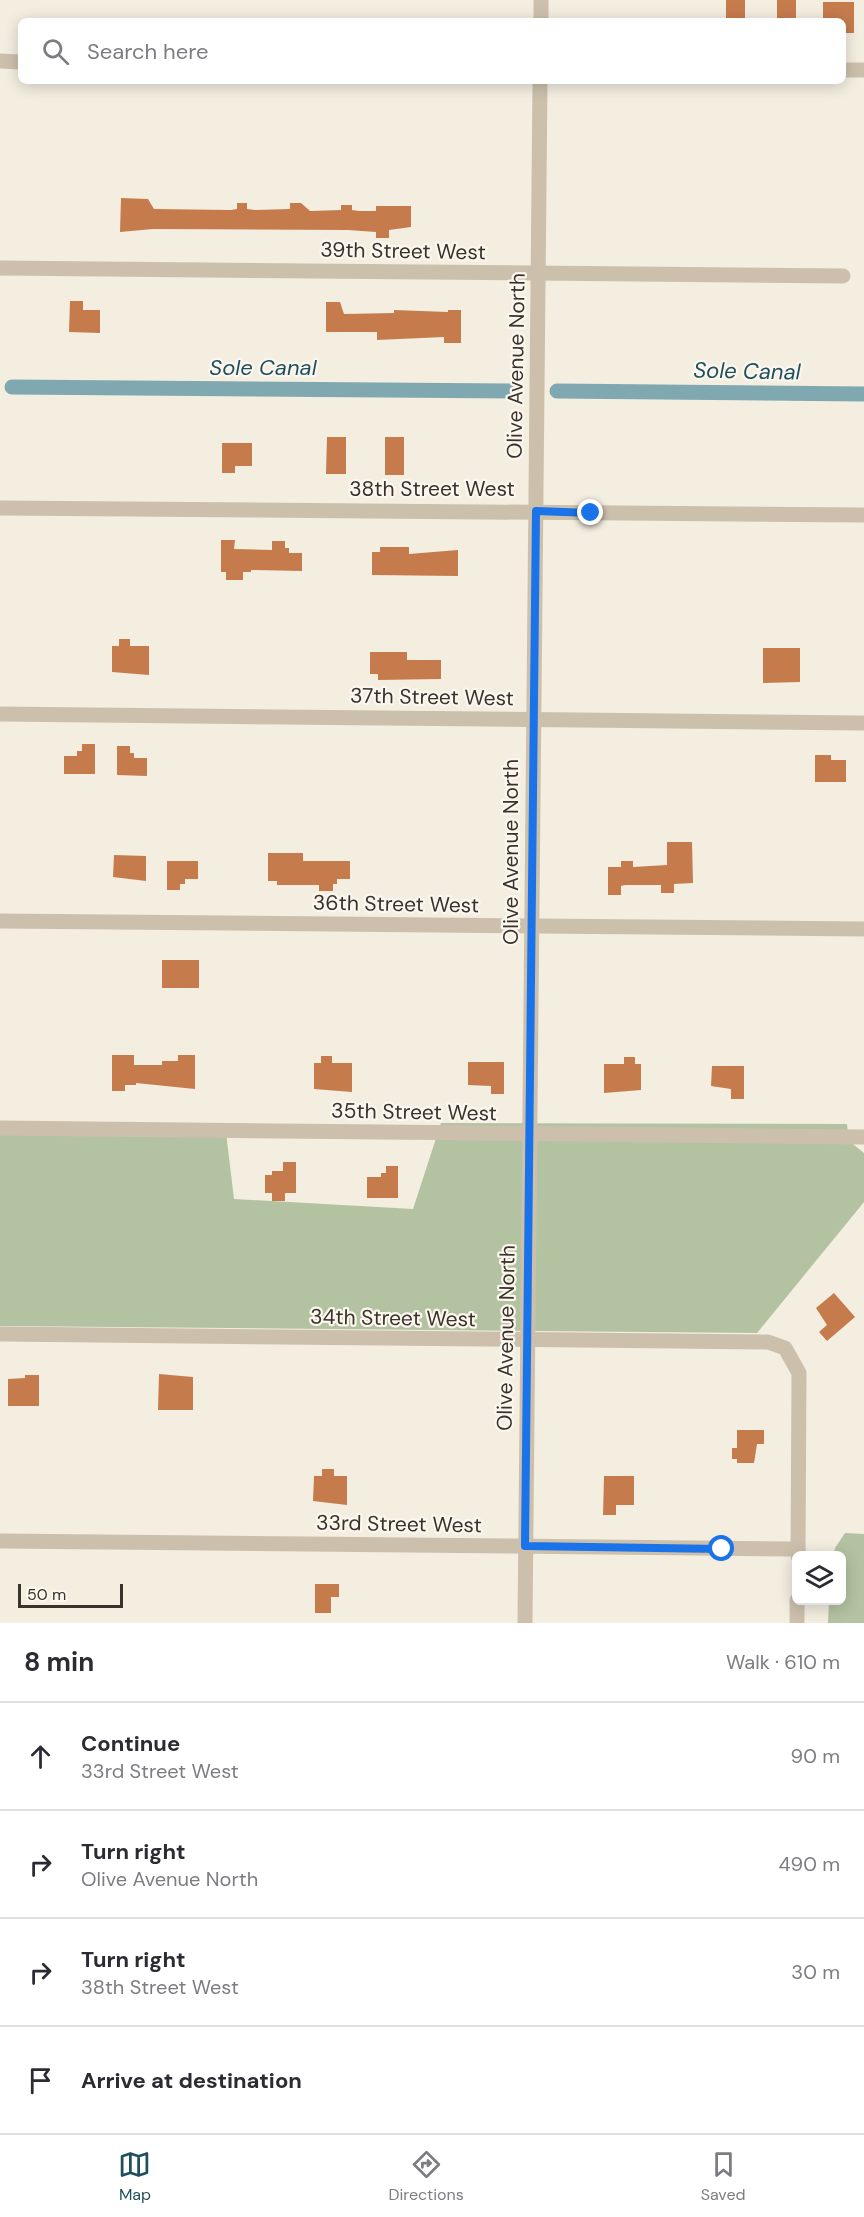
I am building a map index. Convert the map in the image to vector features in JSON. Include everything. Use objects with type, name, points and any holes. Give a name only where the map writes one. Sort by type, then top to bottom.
[{"type":"street","points":[[541,0],[541,18]]},
{"type":"street","points":[[0,61],[18,62]]},
{"type":"street","points":[[846,70],[864,70]]},
{"type":"street","name":"Olive Avenue North","points":[[525,1623],[540,84]]},
{"type":"street","name":"39th Street West","points":[[0,268],[843,276]]},
{"type":"street","name":"38th Street West","points":[[0,508],[864,515]]},
{"type":"street","name":"37th Street West","points":[[0,714],[864,723]]},
{"type":"street","name":"36th Street West","points":[[0,921],[864,929]]},
{"type":"street","name":"35th Street West","points":[[0,1128],[864,1137]]},
{"type":"street","name":"34th Street West","points":[[0,1334],[768,1342],[785,1348],[799,1373],[798,1551]]},
{"type":"street","name":"33rd Street West","points":[[0,1541],[525,1546],[792,1552]]},
{"type":"street","points":[[797,1605],[797,1623]]},
{"type":"green space","points":[[441,1123],[847,1124],[849,1141],[864,1153],[864,1202],[757,1333],[0,1326],[0,1125],[225,1124],[234,1199],[413,1209]]},
{"type":"green space","points":[[845,1533],[864,1534],[864,1623],[828,1623],[829,1605],[846,1605],[846,1551],[835,1551]]},
{"type":"building","points":[[726,0],[745,0],[745,18],[726,18]]},
{"type":"building","points":[[777,0],[796,0],[796,18],[777,18]]},
{"type":"building","points":[[823,2],[854,2],[854,33],[846,33],[846,18],[823,18]]},
{"type":"building","points":[[121,198],[148,199],[154,209],[231,210],[237,209],[237,203],[247,203],[247,209],[255,210],[290,209],[290,203],[301,203],[310,211],[341,210],[341,205],[352,205],[352,210],[359,211],[376,211],[376,206],[411,206],[411,227],[389,230],[389,238],[376,238],[376,232],[348,230],[153,229],[120,232]]},
{"type":"building","points":[[70,301],[83,301],[83,310],[100,310],[100,333],[69,332]]},
{"type":"building","points":[[326,302],[340,302],[344,314],[394,313],[394,310],[448,312],[448,310],[461,310],[461,343],[444,343],[444,337],[377,340],[377,332],[326,332]]},
{"type":"building","points":[[327,437],[346,437],[346,474],[326,474]]},
{"type":"building","points":[[385,437],[404,437],[404,475],[385,475]]},
{"type":"building","points":[[222,443],[252,443],[252,466],[235,466],[235,473],[222,473]]},
{"type":"building","points":[[221,540],[235,540],[234,549],[272,550],[272,541],[285,541],[285,548],[289,548],[289,553],[302,553],[302,571],[251,570],[251,572],[243,572],[243,580],[226,580],[226,572],[221,572]]},
{"type":"building","points":[[380,547],[409,547],[409,554],[458,550],[458,576],[372,575],[372,552],[380,552]]},
{"type":"building","points":[[119,639],[130,639],[130,646],[149,646],[149,675],[112,672],[112,646],[119,646]]},
{"type":"building","points":[[763,648],[800,648],[800,682],[763,683]]},
{"type":"building","points":[[370,652],[407,652],[407,660],[441,660],[441,679],[378,680],[378,674],[370,674]]},
{"type":"building","points":[[82,744],[95,744],[95,774],[64,774],[64,756],[77,756],[77,751],[82,751]]},
{"type":"building","points":[[117,746],[130,746],[130,753],[134,753],[134,758],[147,758],[147,776],[117,775]]},
{"type":"building","points":[[815,755],[831,755],[831,760],[846,760],[846,782],[815,782]]},
{"type":"building","points":[[667,842],[692,842],[693,883],[674,884],[674,893],[661,893],[661,885],[625,885],[621,886],[621,895],[608,895],[608,867],[621,867],[621,861],[633,861],[633,867],[667,865]]},
{"type":"building","points":[[268,853],[303,853],[303,861],[350,861],[350,879],[337,879],[337,884],[333,884],[333,891],[319,891],[319,885],[277,885],[277,881],[268,881]]},
{"type":"building","points":[[114,855],[146,856],[146,881],[113,877]]},
{"type":"building","points":[[167,861],[198,861],[198,879],[185,879],[185,884],[180,884],[180,890],[167,890]]},
{"type":"building","points":[[162,960],[199,960],[199,988],[162,988]]},
{"type":"building","points":[[112,1055],[134,1055],[134,1065],[162,1065],[162,1061],[178,1061],[178,1055],[195,1055],[195,1089],[136,1083],[136,1085],[125,1085],[125,1091],[112,1091]]},
{"type":"building","points":[[321,1056],[332,1056],[332,1063],[352,1063],[352,1092],[314,1089],[314,1063],[321,1063]]},
{"type":"building","points":[[624,1057],[635,1057],[635,1064],[641,1064],[641,1090],[604,1093],[604,1064],[624,1064]]},
{"type":"building","points":[[468,1062],[504,1062],[504,1094],[491,1094],[491,1086],[468,1085]]},
{"type":"building","points":[[712,1066],[744,1066],[744,1099],[731,1099],[731,1089],[711,1086]]},
{"type":"building","points":[[283,1162],[296,1162],[296,1193],[285,1193],[285,1201],[272,1201],[272,1193],[265,1193],[265,1175],[272,1175],[272,1171],[283,1171]]},
{"type":"building","points":[[386,1166],[398,1166],[398,1198],[367,1198],[367,1177],[381,1177],[381,1173],[386,1173]]},
{"type":"building","points":[[834,1293],[855,1317],[827,1341],[819,1332],[827,1325],[816,1308]]},
{"type":"building","points":[[159,1374],[193,1377],[193,1410],[158,1410]]},
{"type":"building","points":[[25,1375],[39,1375],[39,1406],[8,1406],[8,1379],[25,1378]]},
{"type":"building","points":[[737,1430],[764,1430],[764,1444],[757,1444],[754,1463],[737,1463],[737,1459],[732,1459],[732,1448],[737,1448]]},
{"type":"building","points":[[322,1469],[334,1469],[334,1476],[347,1476],[347,1505],[313,1501],[314,1476],[322,1476]]},
{"type":"building","points":[[604,1476],[634,1476],[634,1505],[616,1505],[616,1515],[603,1515]]},
{"type":"building","points":[[315,1584],[339,1584],[339,1597],[331,1597],[331,1613],[315,1613]]},
{"type":"waterway","name":"Sole Canal","points":[[12,387],[515,391]]},
{"type":"waterway","name":"Sole Canal","points":[[557,391],[864,394]]},
{"type":"route","points":[[591,513],[536,511],[525,1546],[722,1549]]}]
